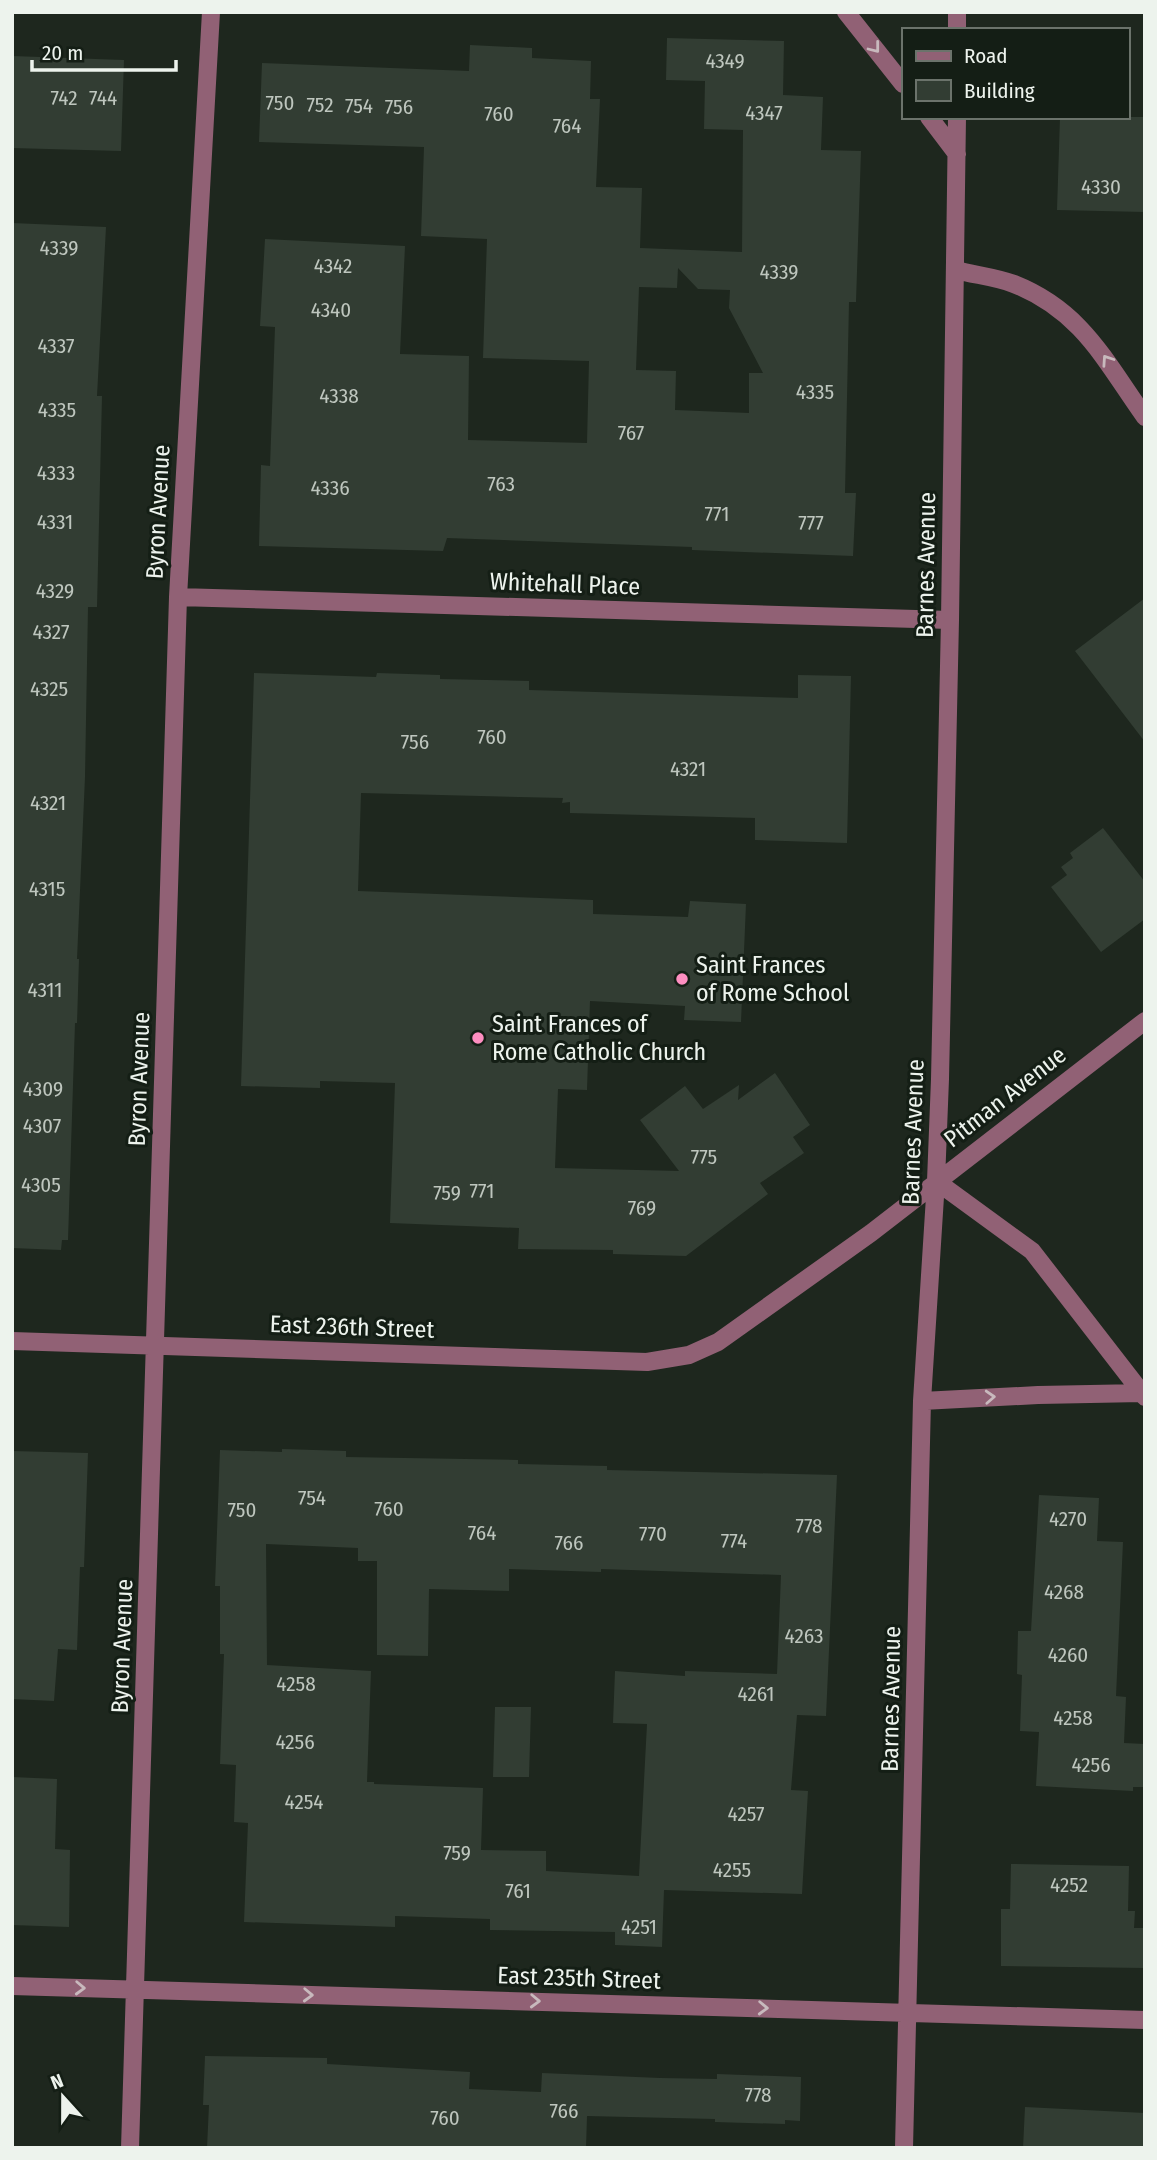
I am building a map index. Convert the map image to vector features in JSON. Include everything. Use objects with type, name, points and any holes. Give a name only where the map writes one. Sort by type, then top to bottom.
[{"type":"street","name":"Byron Avenue","points":[[130,2148],[178,597],[211,12]]},
{"type":"street","points":[[846,12],[902,83]]},
{"type":"street","points":[[931,119],[957,154]]},
{"type":"street","name":"Barnes Avenue","points":[[904,2148],[922,1401],[936,1181],[950,620],[957,119]]},
{"type":"street","points":[[956,270],[1012,284],[1040,297],[1073,320],[1100,350],[1145,417]]},
{"type":"street","name":"Whitehall Place","points":[[178,597],[950,620]]},
{"type":"street","name":"Pitman Avenue","points":[[689,1356],[718,1342],[871,1233],[1145,1021]]},
{"type":"street","points":[[936,1181],[1032,1251],[1143,1395]]},
{"type":"street","name":"East 236th Street","points":[[12,1341],[647,1362],[689,1356]]},
{"type":"street","points":[[922,1401],[1038,1395],[1143,1395]]},
{"type":"street","name":"East 235th Street","points":[[12,1986],[1145,2020]]},
{"type":"building","points":[[667,38],[784,41],[783,95],[823,97],[821,150],[861,151],[856,302],[849,302],[845,493],[856,493],[853,556],[447,538],[443,551],[259,546],[261,465],[270,466],[275,327],[260,326],[265,239],[405,246],[400,354],[469,356],[468,440],[587,443],[589,361],[483,358],[487,239],[421,236],[424,147],[259,142],[262,63],[469,71],[470,45],[532,48],[532,58],[591,61],[590,99],[600,99],[596,187],[642,188],[640,248],[742,252],[743,130],[704,129],[705,81],[666,80]],"holes":[[[678,268],[698,289],[730,290],[729,308],[763,373],[749,373],[749,413],[675,410],[676,371],[636,370],[639,287],[677,288]]]},
{"type":"building","points":[[12,56],[124,60],[121,151],[12,148]]},
{"type":"building","points":[[1145,117],[1145,212],[1057,210],[1060,119]]},
{"type":"building","points":[[12,223],[106,227],[97,396],[102,396],[97,607],[88,607],[85,777],[68,1240],[62,1240],[61,1250],[12,1248]]},
{"type":"building","points":[[1145,598],[1145,742],[1075,651]]},
{"type":"building","points":[[254,673],[376,677],[377,673],[440,675],[440,679],[529,681],[529,690],[798,698],[798,675],[851,676],[847,843],[755,840],[755,818],[570,813],[570,802],[562,803],[563,798],[361,793],[358,891],[593,900],[593,914],[688,917],[690,901],[746,904],[741,1022],[684,1020],[685,1006],[590,1001],[587,1090],[558,1089],[555,1168],[679,1171],[640,1120],[685,1086],[703,1109],[739,1085],[738,1100],[775,1073],[810,1125],[793,1137],[804,1153],[760,1183],[768,1194],[686,1256],[613,1254],[613,1250],[518,1249],[519,1228],[390,1223],[395,1083],[320,1081],[320,1088],[241,1086]]},
{"type":"building","points":[[1103,828],[1145,882],[1145,919],[1101,952],[1051,887],[1067,875],[1061,867],[1073,858],[1070,853]]},
{"type":"building","points":[[282,1449],[346,1451],[346,1457],[518,1460],[518,1464],[607,1466],[607,1470],[837,1475],[826,1716],[797,1715],[791,1790],[808,1791],[802,1894],[664,1890],[662,1947],[615,1945],[615,1932],[490,1930],[490,1919],[395,1916],[395,1927],[244,1922],[248,1823],[234,1822],[236,1765],[220,1764],[224,1654],[220,1654],[220,1586],[215,1586],[220,1450],[282,1452]],"holes":[[[266,1544],[358,1548],[358,1561],[377,1561],[377,1655],[428,1656],[429,1589],[509,1591],[509,1569],[781,1575],[777,1674],[685,1671],[685,1676],[615,1671],[613,1723],[647,1724],[639,1876],[546,1871],[546,1851],[481,1850],[483,1788],[367,1782],[371,1671],[267,1665]]]},
{"type":"building","points":[[12,1451],[88,1453],[84,1567],[80,1567],[77,1650],[58,1649],[54,1701],[12,1699]]},
{"type":"building","points":[[1039,1495],[1099,1498],[1097,1541],[1123,1542],[1116,1696],[1126,1697],[1124,1743],[1145,1744],[1145,1787],[1133,1787],[1133,1791],[1036,1786],[1039,1732],[1020,1731],[1022,1675],[1017,1674],[1018,1631],[1031,1631]]},
{"type":"building","points":[[495,1707],[531,1707],[529,1777],[493,1777]]},
{"type":"building","points":[[12,1777],[57,1779],[55,1849],[70,1850],[69,1927],[12,1925]]},
{"type":"building","points":[[1011,1864],[1129,1866],[1128,1911],[1135,1911],[1134,1928],[1145,1928],[1145,1968],[1001,1966],[1001,1909],[1010,1909]]},
{"type":"building","points":[[205,2056],[327,2058],[327,2064],[470,2072],[469,2089],[541,2092],[542,2073],[717,2079],[717,2074],[801,2077],[800,2121],[785,2120],[785,2124],[715,2122],[715,2119],[587,2116],[586,2148],[207,2148],[209,2105],[203,2105]]},
{"type":"building","points":[[1025,2107],[1145,2113],[1145,2148],[1023,2148]]},
{"type":"place","name":"Saint Frances of Rome School","points":[[682,979]]},
{"type":"place","name":"Saint Frances of Rome Catholic Church","points":[[478,1038]]}]
